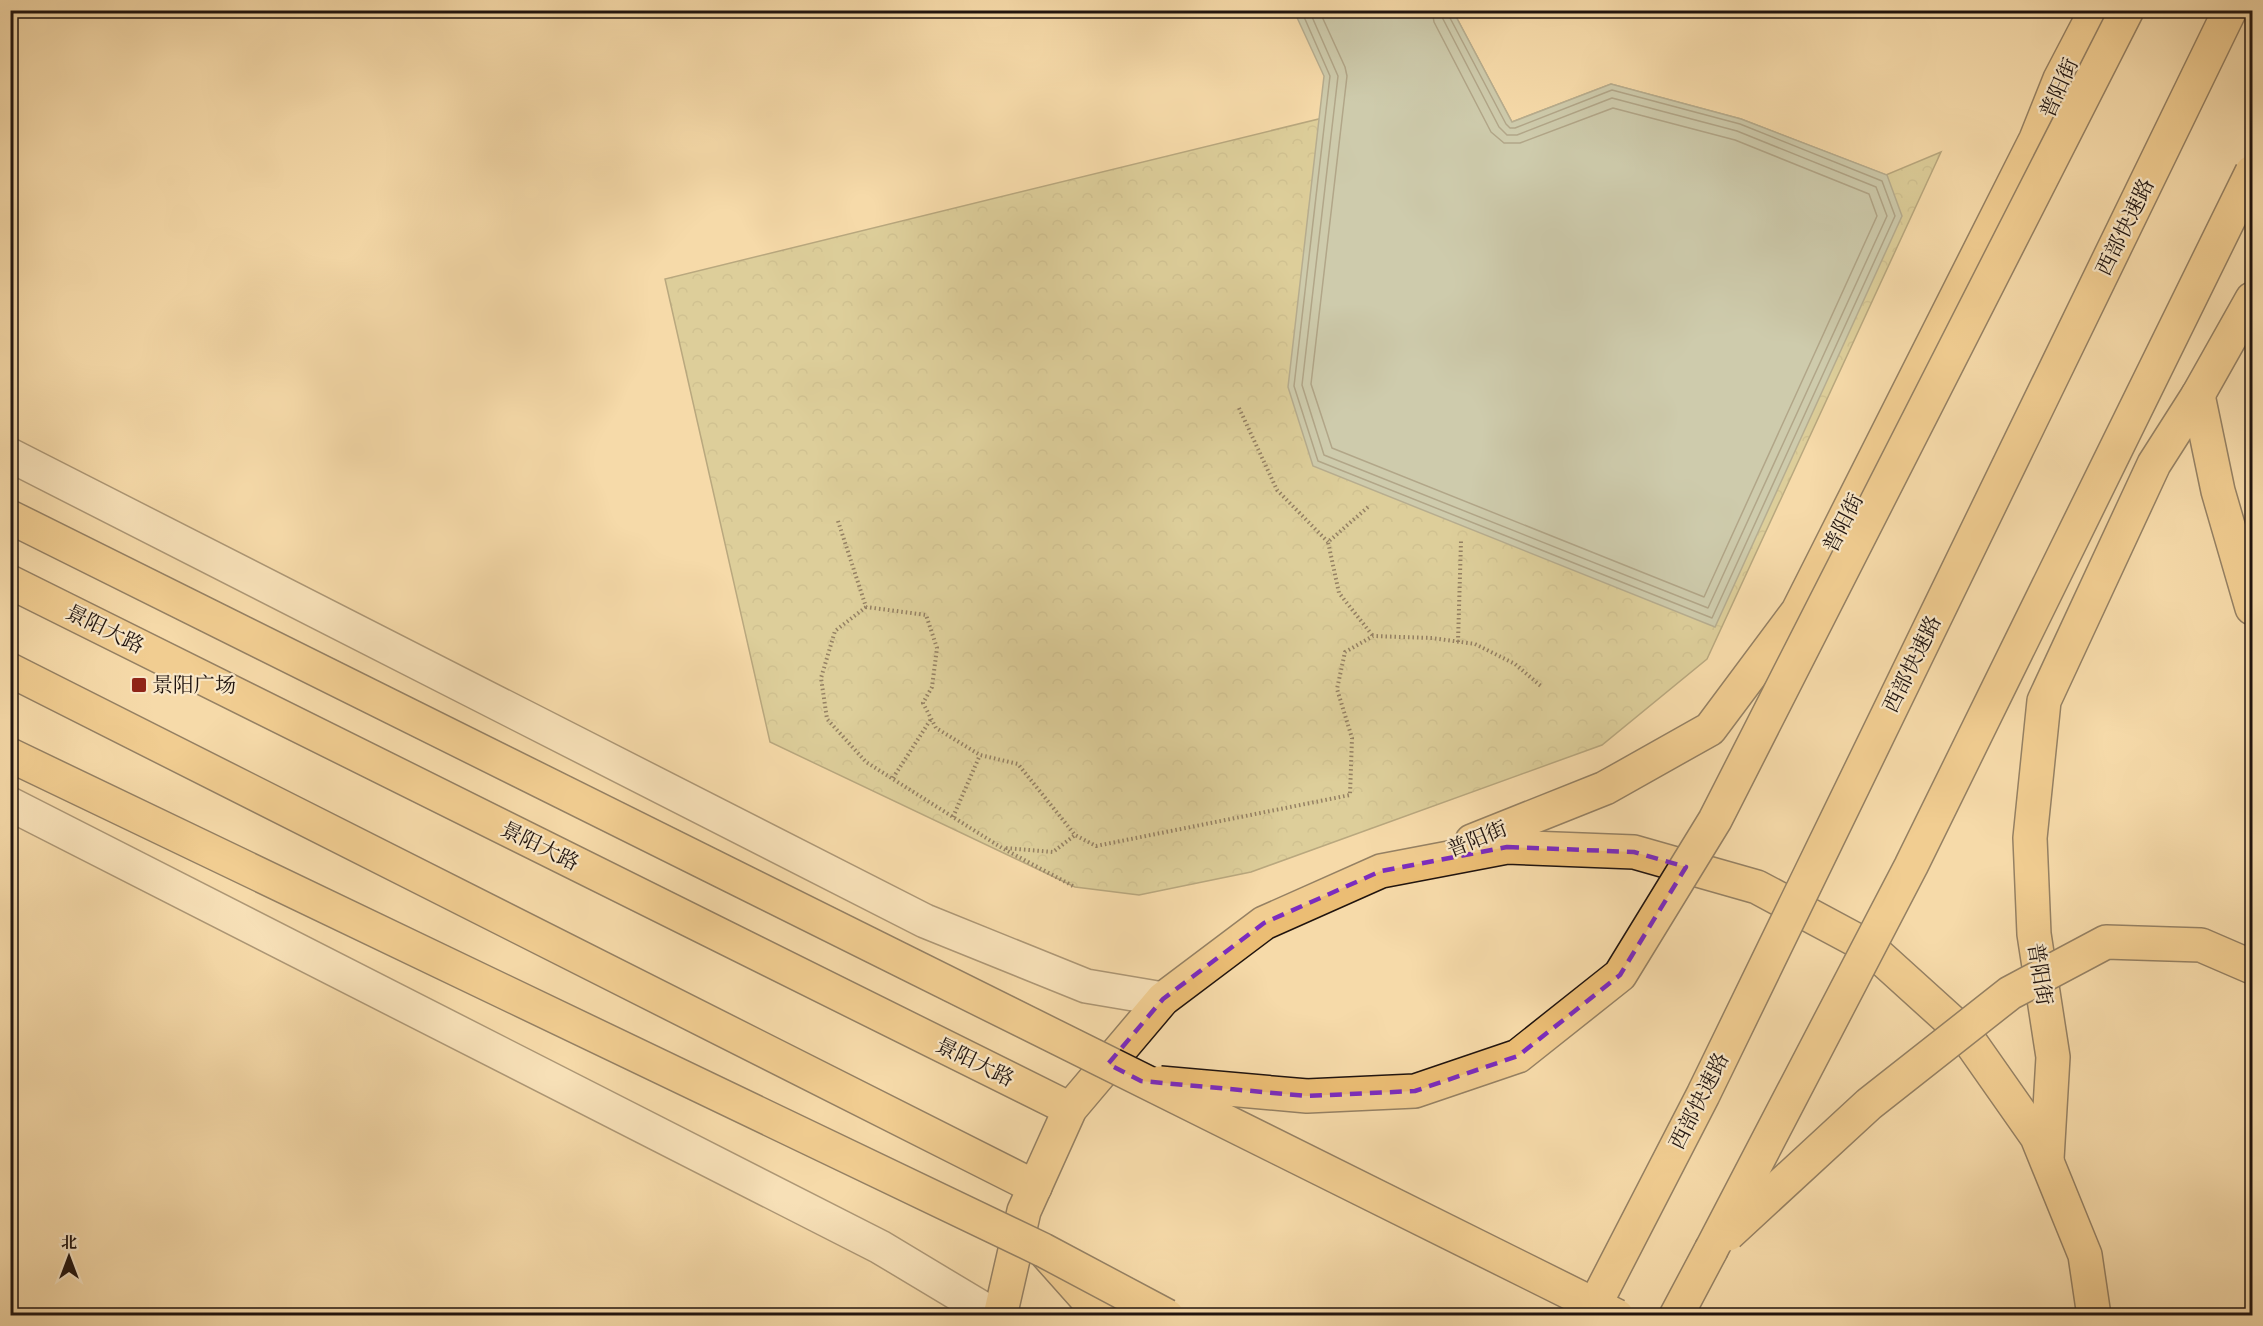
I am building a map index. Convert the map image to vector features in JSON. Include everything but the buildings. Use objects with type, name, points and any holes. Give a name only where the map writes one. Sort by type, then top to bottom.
[{"type":"main road","name":"普阳街","points":[[1414,865],[1605,788],[1710,729],[1798,611],[2036,139],[2060,79],[2096,10]]},
{"type":"main road","points":[[1142,1081],[1307,1096],[1415,1091],[1518,1056],[1620,975],[1714,820],[2127,10]]},
{"type":"main road","name":"西部快速路","points":[[1589,1316],[1703,1095],[2230,10]]},
{"type":"main road","points":[[1676,1316],[1911,867],[2253,172]]},
{"type":"main road","name":"普阳街","points":[[2047,1160],[2053,1057],[2034,934],[2030,838],[2044,701],[2154,464],[2198,395],[2253,299]]},
{"type":"main road","points":[[2198,395],[2218,490],[2253,608]]},
{"type":"main road","points":[[10,517],[1617,1316]]},
{"type":"main road","name":"景阳大路","points":[[10,582],[1070,1109]]},
{"type":"main road","points":[[10,670],[1035,1187]]},
{"type":"main road","points":[[10,755],[1043,1250],[1167,1316]]},
{"type":"main road","points":[[1000,1316],[1024,1211],[1070,1109],[1163,999],[1264,922],[1381,871],[1507,847],[1634,852],[1757,887],[1869,947],[1964,1033],[2037,1137],[2085,1256],[2094,1316]]},
{"type":"main road","points":[[1711,1250],[1869,1104],[2010,993],[2106,942],[2201,945],[2253,967]]},
{"type":"main road","points":[[1043,1250],[1102,1316]]},
{"type":"street","points":[[10,455],[925,921],[1086,986],[1163,999]]},
{"type":"street","points":[[10,804],[880,1247],[995,1316]]},
{"type":"path","points":[[1239,408],[1277,490],[1328,542],[1339,593],[1373,636]]},
{"type":"path","points":[[1328,542],[1368,507]]},
{"type":"path","points":[[838,521],[866,607]]},
{"type":"path","points":[[1458,642],[1461,541]]},
{"type":"path","points":[[1076,887],[1002,848],[866,762],[827,719],[821,678],[835,631],[866,607],[926,615],[937,648],[932,687],[923,703],[936,728],[980,755],[1018,764],[1076,835],[1096,846],[1350,795],[1352,738],[1337,689],[1345,652],[1373,636],[1432,638],[1475,644],[1515,664],[1542,687]]},
{"type":"path","points":[[893,778],[932,719]]},
{"type":"path","points":[[953,817],[980,755]]},
{"type":"path","points":[[1002,848],[1053,852],[1076,835]]},
{"type":"highlighted area","points":[[1507,847],[1634,852],[1686,867],[1620,975],[1518,1056],[1415,1091],[1307,1096],[1141,1081],[1108,1064],[1163,999],[1264,923],[1381,871]]},
{"type":"green space","points":[[1453,11],[1512,122],[1611,84],[1741,119],[1886,175],[1941,152],[1707,659],[1602,745],[1251,872],[1139,895],[1075,887],[770,742],[665,279],[1339,114]]},
{"type":"water","points":[[1294,11],[1453,11],[1512,122],[1611,84],[1741,119],[1887,175],[1902,216],[1715,627],[1313,466],[1288,387],[1324,76]]},
{"type":"place","name":"景阳广场","points":[[139,685]]}]
